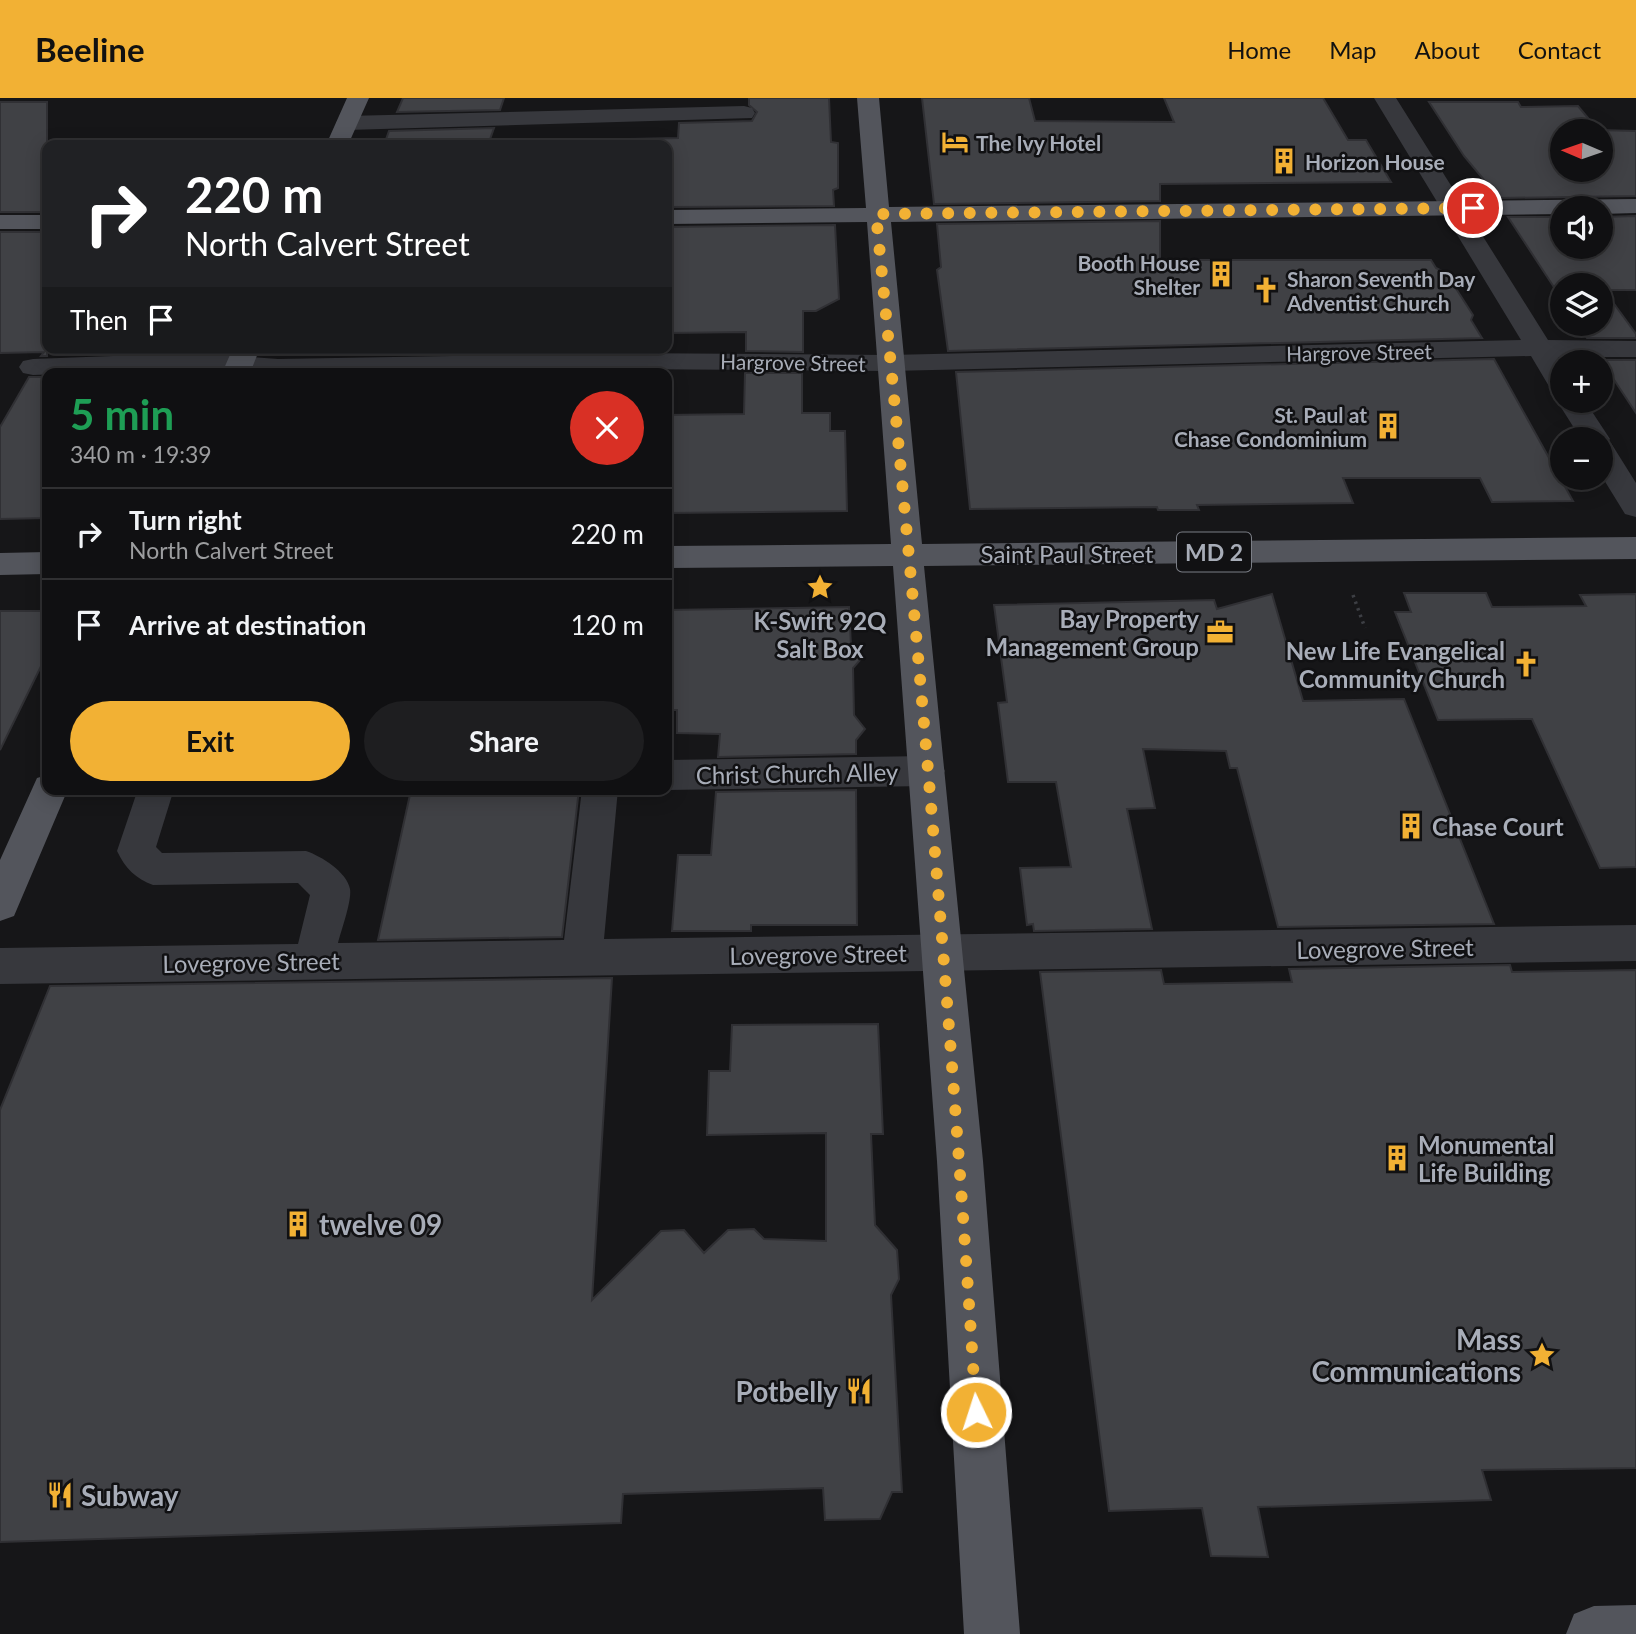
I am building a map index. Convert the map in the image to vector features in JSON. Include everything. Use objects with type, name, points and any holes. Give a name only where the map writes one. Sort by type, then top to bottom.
[{"type":"main road","points":[[339,140],[358,98]]},
{"type":"main road","points":[[868,98],[960,1161],[992,1634]]},
{"type":"main road","points":[[672,217],[1636,206]]},
{"type":"main road","points":[[0,222],[42,222]]},
{"type":"main road","name":"Saint Paul Street","points":[[672,557],[1636,548]]},
{"type":"main road","points":[[0,564],[42,563]]},
{"type":"main road","points":[[0,904],[47,795]]},
{"type":"main road","points":[[1594,1634],[1636,1633]]},
{"type":"street","points":[[1385,98],[1550,366]]},
{"type":"street","points":[[347,123],[744,113]]},
{"type":"street","name":"Hargrove Street","points":[[33,367],[192,361],[241,362],[278,367],[616,361],[890,363],[1539,348],[1636,349]]},
{"type":"street","points":[[1613,470],[1636,507]]},
{"type":"street","name":"Christ Church Alley","points":[[672,775],[928,771]]},
{"type":"street","points":[[154,795],[136,850],[153,869],[306,867],[331,890],[314,960]]},
{"type":"street","points":[[582,958],[599,795]]},
{"type":"street","name":"Lovegrove Street","points":[[0,966],[1636,943]]},
{"type":"path","points":[[1353,596],[1365,628]]},
{"type":"building","points":[[403,98],[504,98],[500,110],[397,112]]},
{"type":"building","points":[[749,98],[829,98],[831,142],[838,143],[838,188],[833,190],[834,206],[672,207],[672,140],[632,139],[678,138],[679,123],[752,121],[757,112],[749,105]]},
{"type":"building","points":[[922,98],[1029,98],[1035,121],[1174,122],[1164,98],[1323,98],[1348,140],[1366,140],[1391,182],[1160,184],[1160,201],[934,204]]},
{"type":"building","points":[[0,102],[47,102],[47,140],[42,140],[42,212],[0,212]]},
{"type":"building","points":[[1429,102],[1518,102],[1521,107],[1578,106],[1589,119],[1550,119],[1550,182],[1614,182],[1614,130],[1636,131],[1636,196],[1499,198],[1464,156]]},
{"type":"building","points":[[494,128],[490,140],[386,140],[389,131]]},
{"type":"building","points":[[1636,216],[1636,290],[1613,290],[1613,273],[1550,273],[1550,281],[1508,217],[1550,217],[1550,259],[1613,259],[1613,217]]},
{"type":"building","points":[[1160,221],[1160,260],[1431,260],[1436,268],[1446,273],[1473,315],[1471,320],[1482,338],[948,351],[937,270],[941,267],[937,224]]},
{"type":"building","points":[[835,225],[839,299],[816,311],[803,311],[803,352],[746,351],[746,332],[672,333],[672,227]]},
{"type":"building","points":[[0,232],[42,232],[42,352],[0,353]]},
{"type":"building","points":[[1613,302],[1636,334],[1636,338],[1586,336],[1613,336]]},
{"type":"building","points":[[1494,359],[1550,460],[1550,490],[1567,490],[1573,501],[1492,502],[1480,478],[1343,478],[1353,503],[1197,505],[1199,510],[1158,510],[1157,507],[970,509],[956,372]]},
{"type":"building","points":[[1613,360],[1636,360],[1636,413],[1613,378]]},
{"type":"building","points":[[745,373],[802,373],[802,413],[830,413],[830,431],[845,431],[847,511],[672,513],[672,415],[744,414]]},
{"type":"building","points":[[29,377],[42,377],[42,518],[0,519],[0,427]]},
{"type":"building","name":"New Life Evangelical Community Church","points":[[1404,593],[1486,593],[1492,607],[1586,606],[1580,595],[1636,594],[1636,867],[1600,868],[1532,719],[1438,720],[1395,612],[1411,612]]},
{"type":"building","points":[[1272,594],[1303,701],[1404,699],[1494,924],[1278,927],[1237,768],[1230,768],[1226,751],[1143,749],[1155,808],[1127,809],[1152,929],[1034,931],[1033,924],[1027,925],[1020,868],[1071,867],[1056,782],[1008,782],[998,703],[1007,702],[994,605],[1214,600],[1217,609]]},
{"type":"building","points":[[849,607],[851,646],[861,659],[853,668],[854,715],[865,729],[856,740],[856,754],[718,757],[720,734],[677,733],[677,710],[672,710],[672,610]]},
{"type":"building","points":[[0,611],[42,611],[42,664],[0,750]]},
{"type":"building","points":[[856,790],[857,925],[751,925],[751,931],[672,931],[678,855],[711,855],[716,792]]},
{"type":"building","points":[[410,795],[578,795],[562,937],[378,940]]},
{"type":"building","points":[[1510,965],[1512,972],[1636,970],[1636,1468],[1482,1470],[1491,1500],[1258,1507],[1268,1557],[1211,1556],[1202,1508],[1109,1511],[1040,972],[1161,970],[1164,984],[1292,982],[1289,969]]},
{"type":"building","name":"twelve 09","points":[[612,978],[592,1300],[661,1231],[684,1230],[704,1253],[728,1230],[754,1229],[764,1239],[826,1241],[826,1133],[707,1135],[709,1071],[730,1071],[732,1025],[878,1024],[883,1134],[871,1134],[875,1225],[897,1250],[899,1279],[891,1295],[902,1492],[892,1492],[880,1519],[825,1520],[823,1488],[623,1494],[621,1523],[0,1542],[0,1110],[50,986]]},
{"type":"place","name":"The Ivy Hotel","points":[[955,142]]},
{"type":"place","name":"Horizon House","points":[[1284,161]]},
{"type":"place","name":"Booth House Shelter","points":[[1221,274]]},
{"type":"place","name":"Sharon Seventh Day Adventist Church","points":[[1266,290]]},
{"type":"place","name":"St. Paul at Chase Condominium","points":[[1388,426]]},
{"type":"place","name":"K-Swift 92Q Salt Box","points":[[820,587]]},
{"type":"place","name":"Bay Property Management Group","points":[[1220,632]]},
{"type":"place","name":"New Life Evangelical Community Church","points":[[1526,664]]},
{"type":"place","name":"Chase Court","points":[[1411,826]]},
{"type":"place","name":"Monumental Life Building","points":[[1397,1158]]},
{"type":"place","name":"twelve 09","points":[[298,1224]]},
{"type":"place","name":"Mass Communications","points":[[1542,1355]]},
{"type":"place","name":"Potbelly","points":[[859,1391]]},
{"type":"place","name":"Subway","points":[[60,1495]]},
{"type":"route","points":[[976,1412],[960,1161],[928,771],[876,214],[1473,208]]}]
